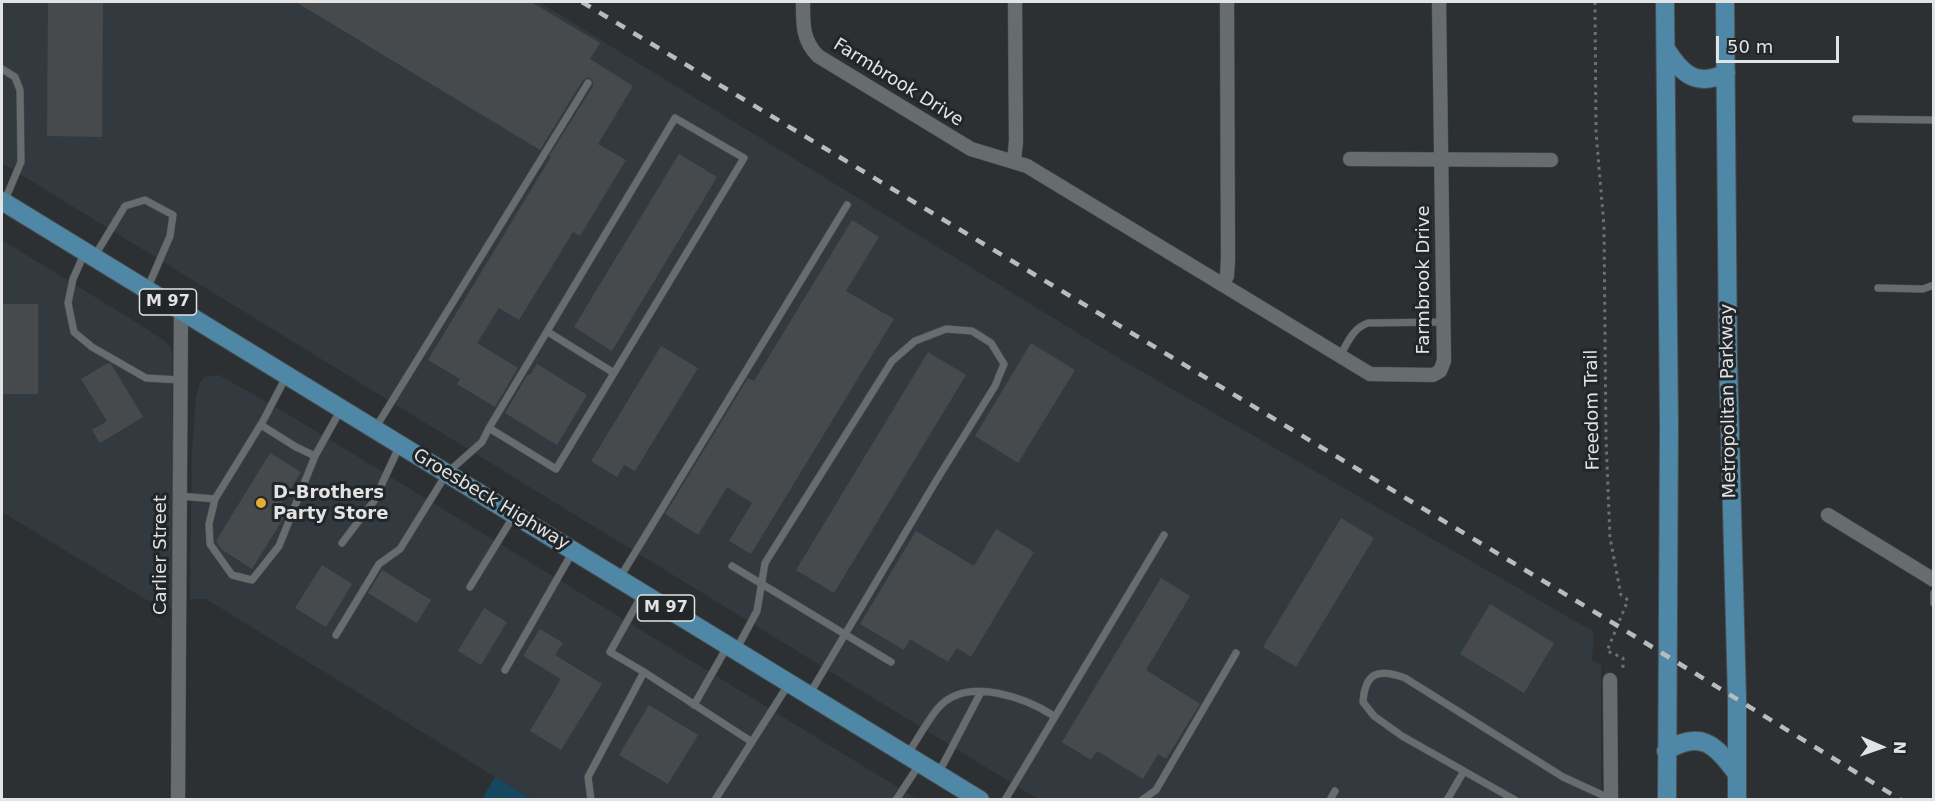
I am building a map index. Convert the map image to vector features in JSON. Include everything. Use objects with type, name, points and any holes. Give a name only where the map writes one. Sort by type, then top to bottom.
[{"type":"main road","points":[[1665,2],[1669,424],[1667,800]]},
{"type":"main road","name":"Metropolitan Parkway","points":[[1725,2],[1728,360],[1737,800]]},
{"type":"main road","points":[[1666,49],[1675,63],[1692,77],[1709,79],[1725,74]]},
{"type":"main road","name":"Groesbeck Highway","points":[[3,202],[914,759],[974,798]]},
{"type":"main road","points":[[1666,751],[1690,741],[1705,741],[1719,752],[1737,774]]},
{"type":"street","name":"Farmbrook Drive","points":[[803,2],[805,36],[810,48],[818,56],[971,149],[1027,166],[1370,374],[1433,375],[1440,371],[1444,361],[1439,2]]},
{"type":"street","points":[[1014,161],[1017,141],[1015,2]]},
{"type":"street","points":[[1222,284],[1227,276],[1228,259],[1227,2]]},
{"type":"street","points":[[1350,159],[1551,159]]},
{"type":"street","name":"Carlier Street","points":[[178,800],[181,311]]},
{"type":"street","points":[[1828,515],[1934,580]]},
{"type":"street","points":[[1611,799],[1616,681]]},
{"type":"lane","points":[[2,69],[15,77],[20,90],[21,162],[3,202]]},
{"type":"lane","points":[[375,429],[588,83]]},
{"type":"lane","points":[[336,635],[379,564],[400,549],[447,473],[482,442],[489,429],[675,118],[744,158],[556,469],[489,429]]},
{"type":"lane","points":[[1856,119],[1934,120]]},
{"type":"lane","points":[[147,290],[170,236],[172,215],[145,200],[125,206],[73,279],[68,303],[74,332],[92,347],[146,378],[180,380]]},
{"type":"lane","points":[[619,579],[846,205]]},
{"type":"lane","points":[[1878,288],[1923,289],[1934,285]]},
{"type":"lane","points":[[1339,357],[1355,330],[1368,323],[1444,322]]},
{"type":"lane","points":[[694,705],[757,611],[765,563],[892,362],[915,340],[946,329],[972,331],[991,343],[1004,364],[994,386],[809,695]]},
{"type":"lane","points":[[548,332],[614,373]]},
{"type":"lane","points":[[287,375],[216,499],[209,524],[210,544],[232,574],[252,580],[279,546],[315,456],[342,409]]},
{"type":"lane","points":[[261,424],[296,447],[315,456]]},
{"type":"lane","points":[[342,543],[374,501],[400,445]]},
{"type":"lane","points":[[180,496],[216,499]]},
{"type":"lane","points":[[470,587],[514,515]]},
{"type":"lane","points":[[1005,800],[1164,535]]},
{"type":"lane","points":[[505,670],[573,551]]},
{"type":"lane","points":[[732,566],[891,662]]},
{"type":"lane","points":[[643,593],[610,652],[752,742]]},
{"type":"lane","points":[[1934,593],[1934,603]]},
{"type":"lane","points":[[1142,800],[1156,790],[1236,653]]},
{"type":"lane","points":[[591,800],[588,777],[644,672]]},
{"type":"lane","points":[[1515,800],[1402,736],[1374,716],[1363,702],[1364,692],[1371,677],[1381,672],[1390,672],[1405,678],[1563,777],[1611,799]]},
{"type":"lane","points":[[715,800],[789,683]]},
{"type":"lane","points":[[938,774],[981,692]]},
{"type":"lane","points":[[896,800],[941,705],[960,693],[1005,693],[1037,705],[1054,716]]},
{"type":"lane","points":[[1447,800],[1464,771]]},
{"type":"lane","points":[[1330,800],[1335,791]]},
{"type":"path","name":"Freedom Trail","points":[[1595,2],[1596,123],[1604,210],[1606,439],[1610,538],[1621,595],[1628,600],[1607,651],[1623,658],[1616,681]]},
{"type":"shaded area","points":[[2,2],[539,2],[1115,356],[1594,632],[1592,660],[1601,665],[1601,799],[1038,799],[2,163]]},
{"type":"shaded area","points":[[2,240],[147,329],[172,349],[174,610],[145,599],[2,512]]},
{"type":"shaded area","points":[[219,375],[291,416],[917,799],[531,799],[206,599],[190,599],[192,452],[196,398],[200,383],[204,378]]},
{"type":"shaded area","points":[[495,777],[531,799],[482,799]]},
{"type":"building","points":[[48,2],[103,2],[102,137],[47,136]]},
{"type":"building","points":[[296,2],[531,2],[600,43],[590,59],[633,86],[598,144],[626,160],[580,236],[573,232],[519,320],[499,308],[477,343],[518,368],[495,407],[457,384],[460,379],[428,360],[593,86],[593,81],[589,77],[583,80],[540,150]]},
{"type":"building","points":[[679,154],[717,177],[612,351],[574,327]]},
{"type":"building","points":[[852,220],[879,237],[846,291],[894,319],[751,554],[729,541],[752,503],[727,487],[698,535],[665,514],[748,378],[754,381]]},
{"type":"building","points":[[2,304],[38,304],[38,394],[2,394]]},
{"type":"building","points":[[1031,343],[1075,370],[1018,463],[975,436]]},
{"type":"building","points":[[661,346],[698,368],[635,471],[624,465],[617,477],[591,461]]},
{"type":"building","points":[[928,352],[966,375],[834,593],[796,570]]},
{"type":"building","points":[[108,363],[111,364],[143,417],[100,443],[92,430],[107,421],[81,379]]},
{"type":"building","points":[[537,364],[587,395],[557,445],[505,413],[528,374],[530,375]]},
{"type":"building","points":[[270,453],[301,472],[276,512],[284,517],[252,569],[221,549],[216,541]]},
{"type":"building","points":[[1341,518],[1374,538],[1296,667],[1263,647]]},
{"type":"building","points":[[996,529],[1034,552],[971,657],[957,648],[948,662],[910,639],[904,650],[860,624],[916,531],[974,566]]},
{"type":"building","points":[[322,565],[352,584],[326,627],[295,608]]},
{"type":"building","points":[[382,570],[431,600],[417,623],[368,593]]},
{"type":"building","points":[[1161,578],[1190,596],[1146,670],[1200,704],[1166,759],[1158,754],[1143,779],[1097,751],[1091,760],[1062,742]]},
{"type":"building","points":[[1490,604],[1554,643],[1524,693],[1460,654]]},
{"type":"building","points":[[484,608],[507,622],[481,665],[458,651]]},
{"type":"building","points":[[540,629],[563,643],[555,655],[602,684],[561,750],[530,731],[561,679],[523,656]]},
{"type":"building","points":[[649,705],[698,735],[668,784],[619,755]]},
{"type":"railway","points":[[582,2],[1618,626],[1901,800]]},
{"type":"place","name":"D-Brothers Party Store","points":[[261,503]]}]
